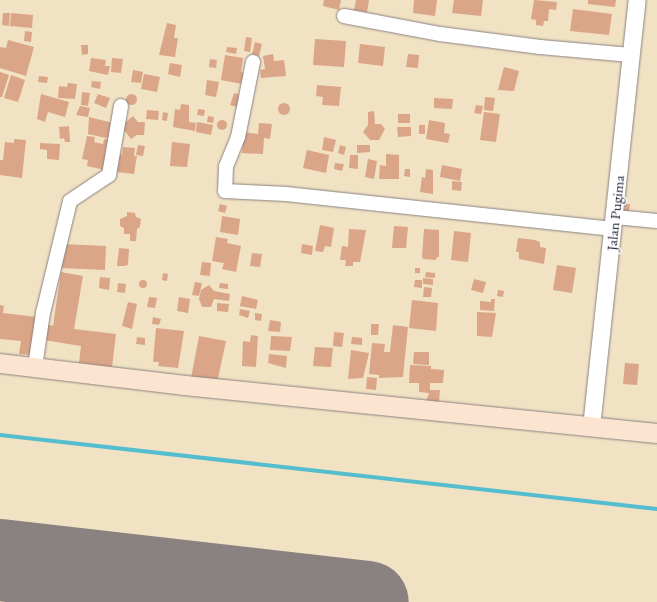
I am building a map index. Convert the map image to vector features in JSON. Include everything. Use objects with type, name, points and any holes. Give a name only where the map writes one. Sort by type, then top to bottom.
[{"type":"main road","points":[[0,363],[657,433]]},
{"type":"street","name":"Jalan Pugima","points":[[591,427],[614,223],[636,0]]},
{"type":"street","points":[[344,16],[440,34],[540,47],[631,55]]},
{"type":"street","points":[[253,62],[238,137],[226,166],[225,191],[301,196],[614,223],[657,221]]},
{"type":"street","points":[[35,367],[43,313],[70,201],[109,175],[121,106]]},
{"type":"building","points":[[324,0],[341,0],[339,10],[323,6]]},
{"type":"building","points":[[356,0],[369,0],[367,12],[354,10]]},
{"type":"building","points":[[414,0],[437,0],[435,16],[413,13]]},
{"type":"building","points":[[454,0],[483,0],[481,16],[452,13]]},
{"type":"building","points":[[534,0],[557,2],[556,10],[549,9],[548,21],[544,21],[543,26],[536,25],[536,20],[531,19]]},
{"type":"building","points":[[588,0],[616,0],[615,7],[588,4]]},
{"type":"building","points":[[573,9],[612,14],[609,35],[570,31]]},
{"type":"building","points":[[3,13],[10,13],[9,26],[2,25]]},
{"type":"building","points":[[11,13],[33,15],[32,28],[10,26]]},
{"type":"building","points":[[167,23],[176,25],[174,38],[178,38],[175,57],[159,55]]},
{"type":"building","points":[[25,31],[32,32],[31,42],[24,41]]},
{"type":"building","points":[[246,37],[252,38],[250,52],[244,51]]},
{"type":"building","points":[[315,39],[346,41],[344,67],[313,65]]},
{"type":"building","points":[[8,40],[34,47],[26,76],[0,68],[0,47],[6,48]]},
{"type":"building","points":[[255,42],[262,44],[259,56],[252,54]]},
{"type":"building","points":[[360,44],[385,47],[383,66],[358,63]]},
{"type":"building","points":[[81,45],[88,45],[88,54],[82,55]]},
{"type":"building","points":[[227,47],[237,48],[236,54],[226,52]]},
{"type":"building","points":[[273,54],[274,61],[284,60],[286,76],[261,78],[260,70],[265,69],[263,56]]},
{"type":"building","points":[[408,54],[419,55],[418,68],[406,67]]},
{"type":"building","points":[[225,55],[243,58],[241,72],[244,73],[242,84],[221,80]]},
{"type":"building","points":[[91,58],[106,60],[105,66],[110,66],[108,75],[89,71]]},
{"type":"building","points":[[112,58],[123,59],[121,73],[111,72]]},
{"type":"building","points":[[210,59],[217,60],[216,68],[209,67]]},
{"type":"building","points":[[170,63],[182,65],[180,77],[168,74]]},
{"type":"building","points":[[504,67],[519,71],[514,91],[498,90]]},
{"type":"building","points":[[133,70],[143,72],[141,83],[131,82]]},
{"type":"building","points":[[0,72],[9,75],[2,97],[0,97]]},
{"type":"building","points":[[144,74],[160,77],[157,92],[141,89]]},
{"type":"building","points":[[11,75],[25,80],[18,102],[4,98]]},
{"type":"building","points":[[39,76],[48,77],[47,83],[38,82]]},
{"type":"building","points":[[207,80],[219,82],[216,97],[205,95]]},
{"type":"building","points":[[92,81],[101,82],[100,89],[91,87]]},
{"type":"building","points":[[68,83],[77,84],[75,99],[58,98],[59,86],[67,87]]},
{"type":"building","points":[[317,85],[341,87],[339,106],[322,105],[323,97],[316,96]]},
{"type":"building","points":[[82,92],[90,93],[88,106],[81,105]]},
{"type":"building","points":[[131,93],[135,95],[137,99],[135,103],[131,105],[127,103],[125,99],[127,95]]},
{"type":"building","points":[[234,93],[241,95],[237,107],[230,105]]},
{"type":"building","points":[[41,94],[69,102],[65,117],[48,112],[45,122],[37,119]]},
{"type":"building","points":[[98,94],[110,98],[106,108],[94,103]]},
{"type":"building","points":[[485,97],[495,98],[493,111],[484,110]]},
{"type":"building","points":[[434,98],[453,99],[452,109],[434,108]]},
{"type":"building","points":[[282,103],[286,103],[290,109],[286,115],[282,115],[278,111],[278,107]]},
{"type":"building","points":[[181,104],[189,105],[189,122],[196,123],[195,131],[173,127],[175,109],[180,110]]},
{"type":"building","points":[[476,105],[483,106],[481,114],[474,113]]},
{"type":"building","points":[[80,106],[90,108],[88,117],[76,115]]},
{"type":"building","points":[[198,109],[205,110],[204,116],[197,115]]},
{"type":"building","points":[[147,110],[159,111],[158,120],[146,119]]},
{"type":"building","points":[[374,111],[375,124],[381,124],[385,129],[379,140],[370,140],[363,132],[368,125],[368,112]]},
{"type":"building","points":[[163,112],[168,113],[167,121],[162,120]]},
{"type":"building","points":[[484,112],[500,114],[496,142],[480,140]]},
{"type":"building","points":[[398,114],[410,114],[410,123],[398,123]]},
{"type":"building","points":[[133,116],[138,122],[145,122],[144,135],[137,135],[131,139],[125,131],[122,131],[123,121],[126,122]]},
{"type":"building","points":[[208,116],[214,117],[213,123],[207,122]]},
{"type":"building","points":[[89,117],[113,123],[110,139],[88,134]]},
{"type":"building","points":[[220,120],[224,120],[226,121],[226,129],[220,130],[217,127],[217,123]]},
{"type":"building","points":[[429,120],[445,123],[444,133],[450,134],[448,143],[426,139]]},
{"type":"building","points":[[197,122],[213,125],[211,135],[196,132]]},
{"type":"building","points":[[259,123],[272,124],[270,139],[264,138],[263,154],[242,153],[244,132],[258,134]]},
{"type":"building","points":[[419,125],[425,125],[425,134],[419,134]]},
{"type":"building","points":[[69,126],[70,142],[65,142],[64,138],[60,139],[59,127]]},
{"type":"building","points":[[397,127],[411,127],[411,136],[398,137]]},
{"type":"building","points":[[87,136],[95,137],[94,142],[103,144],[104,139],[111,140],[105,170],[87,166],[88,160],[82,159]]},
{"type":"building","points":[[324,137],[336,140],[333,152],[322,150]]},
{"type":"building","points":[[14,139],[26,140],[22,178],[0,175],[0,160],[3,160],[5,142],[14,143]]},
{"type":"building","points":[[172,142],[190,144],[187,167],[170,166]]},
{"type":"building","points":[[40,143],[60,144],[59,160],[47,159],[47,150],[40,149]]},
{"type":"building","points":[[138,145],[145,146],[143,156],[136,155]]},
{"type":"building","points":[[340,145],[346,147],[344,155],[338,153]]},
{"type":"building","points":[[357,145],[370,145],[370,152],[357,153]]},
{"type":"building","points":[[123,147],[135,148],[134,156],[137,156],[134,174],[117,172],[119,154],[122,155]]},
{"type":"building","points":[[307,150],[329,155],[326,173],[303,168]]},
{"type":"building","points":[[386,154],[399,155],[399,179],[379,179],[380,165],[386,166]]},
{"type":"building","points":[[350,155],[358,155],[358,169],[349,168]]},
{"type":"building","points":[[368,159],[377,161],[374,179],[365,177]]},
{"type":"building","points":[[335,163],[344,164],[342,171],[334,169]]},
{"type":"building","points":[[442,165],[462,169],[460,181],[440,177]]},
{"type":"building","points":[[405,169],[410,169],[410,177],[404,176]]},
{"type":"building","points":[[426,169],[433,170],[433,194],[420,192],[422,177],[425,178]]},
{"type":"building","points":[[452,181],[462,182],[461,191],[452,190]]},
{"type":"building","points":[[220,204],[227,206],[225,213],[218,211]]},
{"type":"building","points":[[625,204],[630,204],[629,211],[624,211]]},
{"type":"building","points":[[127,212],[135,213],[136,217],[141,219],[140,227],[137,229],[136,241],[130,241],[130,234],[124,234],[124,228],[120,226],[120,219],[127,216]]},
{"type":"building","points":[[222,216],[240,219],[238,235],[220,232]]},
{"type":"building","points":[[320,225],[334,228],[331,247],[325,246],[323,252],[315,251]]},
{"type":"building","points":[[394,226],[408,227],[406,248],[392,248]]},
{"type":"building","points":[[349,229],[366,230],[360,262],[353,262],[353,266],[345,266],[346,260],[340,260],[342,246],[348,247]]},
{"type":"building","points":[[424,229],[439,230],[439,257],[437,257],[436,260],[423,259]]},
{"type":"building","points":[[454,231],[471,233],[468,262],[451,260]]},
{"type":"building","points":[[216,237],[228,239],[227,243],[241,246],[236,272],[222,269],[224,263],[212,261]]},
{"type":"building","points":[[518,238],[535,240],[540,242],[540,247],[546,248],[544,264],[519,259],[519,252],[516,252]]},
{"type":"building","points":[[62,244],[106,246],[105,270],[60,268]]},
{"type":"building","points":[[302,244],[313,246],[312,255],[301,253]]},
{"type":"building","points":[[119,248],[129,249],[128,265],[117,266]]},
{"type":"building","points":[[252,253],[262,254],[260,267],[250,266]]},
{"type":"building","points":[[202,262],[211,263],[210,276],[200,275]]},
{"type":"building","points":[[557,265],[576,268],[572,293],[553,290]]},
{"type":"building","points":[[415,268],[420,268],[420,273],[415,273]]},
{"type":"building","points":[[61,272],[83,276],[74,329],[116,334],[112,367],[79,363],[81,346],[44,340],[46,324],[53,326]]},
{"type":"building","points":[[426,272],[435,273],[435,278],[425,277]]},
{"type":"building","points":[[163,273],[168,274],[167,281],[162,280]]},
{"type":"building","points":[[100,277],[110,278],[109,290],[99,288]]},
{"type":"building","points":[[423,278],[433,279],[433,285],[423,284]]},
{"type":"building","points":[[474,279],[486,282],[483,293],[471,290]]},
{"type":"building","points":[[143,280],[146,281],[146,287],[143,288],[140,287],[139,284],[140,281]]},
{"type":"building","points":[[415,280],[422,280],[422,288],[414,287]]},
{"type":"building","points":[[195,282],[202,283],[199,296],[192,295]]},
{"type":"building","points":[[118,283],[126,284],[125,293],[117,292]]},
{"type":"building","points":[[220,283],[228,284],[228,289],[219,288]]},
{"type":"building","points":[[209,285],[214,291],[230,294],[229,301],[214,299],[211,307],[202,307],[199,299],[201,290]]},
{"type":"building","points":[[424,287],[432,288],[431,297],[423,297]]},
{"type":"building","points":[[498,290],[504,291],[503,297],[497,296]]},
{"type":"building","points":[[242,296],[258,300],[256,309],[240,306]]},
{"type":"building","points":[[149,297],[157,298],[155,308],[147,307]]},
{"type":"building","points":[[179,297],[190,299],[188,313],[177,311]]},
{"type":"building","points":[[491,299],[495,299],[494,311],[480,310],[480,301],[491,302]]},
{"type":"building","points":[[412,300],[438,303],[436,331],[409,328]]},
{"type":"building","points":[[128,302],[137,304],[132,329],[122,326]]},
{"type":"building","points":[[217,303],[229,304],[228,312],[217,311]]},
{"type":"building","points":[[0,305],[4,306],[3,313],[37,317],[31,355],[19,354],[21,341],[0,339]]},
{"type":"building","points":[[240,309],[250,311],[248,318],[239,315]]},
{"type":"building","points":[[477,312],[496,313],[492,337],[477,336]]},
{"type":"building","points":[[255,313],[262,314],[261,321],[255,320]]},
{"type":"building","points":[[153,317],[161,319],[159,325],[152,324]]},
{"type":"building","points":[[270,320],[281,322],[280,332],[268,331]]},
{"type":"building","points":[[371,324],[379,324],[378,335],[371,335]]},
{"type":"building","points":[[393,325],[408,327],[403,377],[379,378],[379,375],[369,374],[372,343],[385,344],[384,352],[390,352]]},
{"type":"building","points":[[156,328],[184,331],[178,368],[158,366],[159,362],[153,362]]},
{"type":"building","points":[[334,332],[344,333],[342,347],[333,346]]},
{"type":"building","points":[[251,335],[258,336],[256,367],[242,366],[243,341],[250,342]]},
{"type":"building","points":[[199,336],[226,341],[217,383],[191,378]]},
{"type":"building","points":[[271,336],[292,337],[290,351],[270,350]]},
{"type":"building","points":[[137,337],[145,338],[145,345],[136,344]]},
{"type":"building","points":[[352,337],[362,338],[362,345],[351,344]]},
{"type":"building","points":[[315,347],[333,348],[331,367],[313,366]]},
{"type":"building","points":[[351,350],[369,353],[363,378],[348,379]]},
{"type":"building","points":[[414,352],[429,352],[429,365],[413,364]]},
{"type":"building","points":[[269,354],[287,356],[286,368],[268,363]]},
{"type":"building","points":[[625,363],[639,364],[637,385],[623,384]]},
{"type":"building","points":[[410,365],[431,366],[431,369],[444,370],[443,383],[430,383],[430,390],[440,390],[439,402],[426,402],[429,393],[419,392],[419,383],[409,383]]},
{"type":"building","points":[[367,377],[377,378],[376,390],[366,389]]},
{"type":"waterway","points":[[0,435],[657,509]]},
{"type":"runway","points":[[0,560],[368,602]]}]
